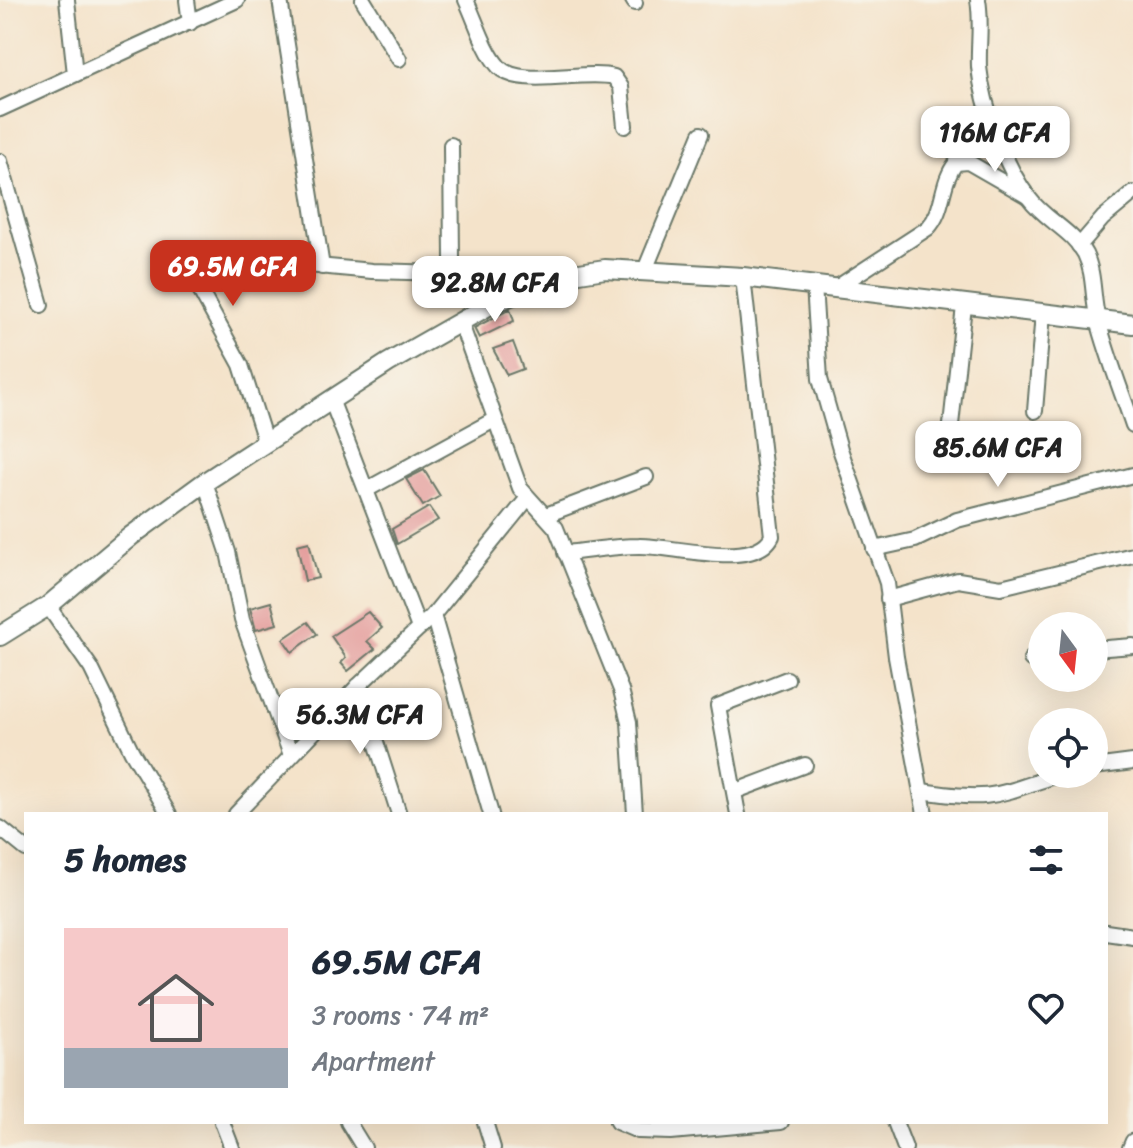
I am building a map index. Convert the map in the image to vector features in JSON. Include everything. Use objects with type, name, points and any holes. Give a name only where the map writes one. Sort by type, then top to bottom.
[{"type":"street","points":[[67,0],[75,74]]},
{"type":"street","points":[[187,0],[190,23]]},
{"type":"street","points":[[0,109],[237,0]]},
{"type":"street","points":[[280,0],[322,267]]},
{"type":"street","points":[[363,0],[399,59]]},
{"type":"street","points":[[466,0],[500,68],[523,76],[614,77],[621,87],[625,126]]},
{"type":"street","points":[[978,0],[984,97],[1027,197]]},
{"type":"street","points":[[645,270],[701,134]]},
{"type":"street","points":[[266,444],[241,365],[197,285],[195,266],[220,257],[322,267],[443,273],[450,268],[451,145]]},
{"type":"street","points":[[0,161],[41,305]]},
{"type":"street","points":[[839,286],[933,222],[945,176],[956,163],[968,162],[1027,197],[1079,246],[1091,268],[1097,318],[1133,425]]},
{"type":"street","points":[[1079,246],[1103,218],[1133,193]]},
{"type":"street","points":[[0,636],[48,606],[131,536],[205,482],[460,321],[554,277],[589,270],[645,270],[743,277],[839,286],[964,306],[1133,324]]},
{"type":"street","points":[[565,553],[639,546],[738,555],[760,552],[768,545],[772,536],[743,277]]},
{"type":"street","points":[[814,285],[820,379],[887,583],[925,812]]},
{"type":"street","points":[[950,434],[964,306]]},
{"type":"street","points":[[1035,411],[1043,313]]},
{"type":"street","points":[[460,321],[494,420],[527,499],[556,528],[626,706],[635,812]]},
{"type":"street","points":[[332,402],[419,628]]},
{"type":"street","points":[[366,490],[494,420]]},
{"type":"street","points":[[874,549],[915,540],[957,520],[1133,475]]},
{"type":"street","points":[[546,515],[646,477]]},
{"type":"street","points":[[205,482],[228,552],[242,620],[291,755]]},
{"type":"street","points":[[238,812],[358,686],[433,615],[527,499]]},
{"type":"street","points":[[888,599],[958,580],[1001,587],[1133,555]]},
{"type":"street","points":[[48,606],[91,668],[132,752],[168,812]]},
{"type":"street","points":[[433,615],[490,812]]},
{"type":"street","points":[[1108,648],[1133,646]]},
{"type":"street","points":[[738,812],[718,706],[787,679]]},
{"type":"street","points":[[358,686],[398,812]]},
{"type":"street","points":[[1108,765],[1133,762]]},
{"type":"street","points":[[736,791],[805,765]]},
{"type":"street","points":[[922,791],[987,799],[1028,787]]},
{"type":"street","points":[[0,828],[24,847]]},
{"type":"street","points":[[1108,932],[1133,936]]},
{"type":"street","points":[[223,1124],[232,1148]]},
{"type":"street","points":[[349,1124],[364,1148]]},
{"type":"street","points":[[486,1124],[493,1148]]},
{"type":"street","points":[[622,1124],[638,1131],[671,1132],[759,1124]]},
{"type":"street","points":[[896,1124],[905,1148]]},
{"type":"street","points":[[638,1131],[638,1148]]},
{"type":"street","points":[[1130,1148],[1133,1141]]},
{"type":"building","points":[[510,309],[514,321],[479,338],[474,328]]},
{"type":"building","points":[[513,342],[523,369],[507,375],[493,349]]},
{"type":"building","points":[[424,470],[440,496],[423,506],[406,479]]},
{"type":"building","points":[[429,507],[438,520],[397,544],[392,529]]},
{"type":"building","points":[[309,542],[318,578],[305,581],[297,545]]},
{"type":"building","points":[[271,602],[277,624],[256,630],[250,608]]},
{"type":"building","points":[[368,612],[382,628],[367,641],[375,649],[348,671],[341,663],[346,658],[331,636]]},
{"type":"building","points":[[308,622],[317,634],[292,652],[283,639]]}]
